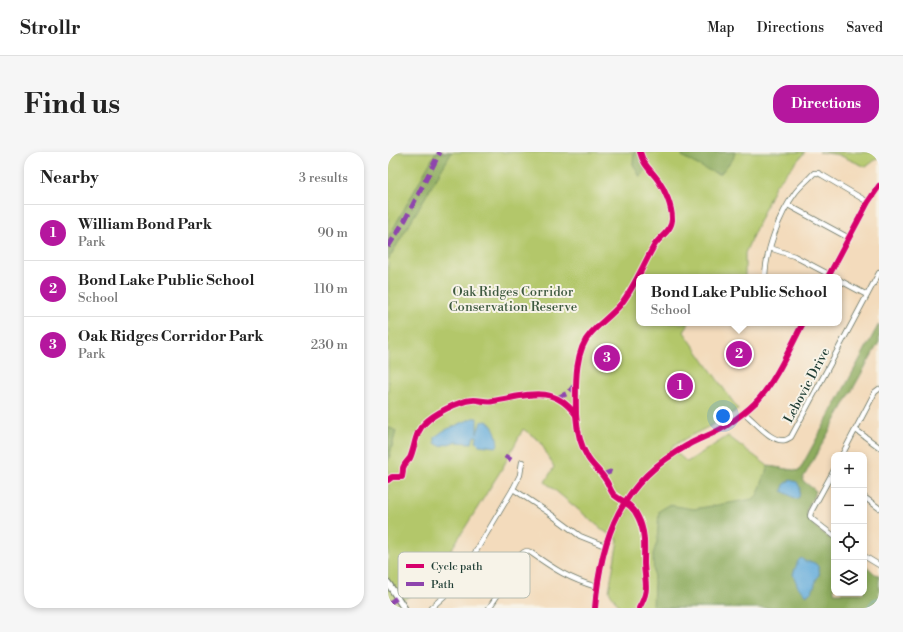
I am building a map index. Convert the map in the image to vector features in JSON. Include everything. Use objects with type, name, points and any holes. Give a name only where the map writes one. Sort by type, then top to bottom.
[{"type":"main road","points":[[388,583],[404,608]]},
{"type":"street","points":[[765,274],[765,266],[776,229],[795,193],[814,173],[818,173],[868,202]]},
{"type":"street","points":[[832,274],[868,202],[879,186]]},
{"type":"street","points":[[788,205],[849,238]]},
{"type":"street","points":[[770,248],[794,256],[827,274]]},
{"type":"street","name":"Lebovic Drive","points":[[744,413],[764,431],[778,439],[785,440],[791,437],[879,273]]},
{"type":"street","points":[[842,282],[867,295]]},
{"type":"street","points":[[595,608],[597,587],[605,546],[628,495],[645,476],[670,456],[688,445],[725,427],[756,402],[765,392],[801,326]]},
{"type":"street","points":[[844,452],[875,392],[879,389]]},
{"type":"street","points":[[856,430],[879,447]]},
{"type":"street","points":[[475,552],[513,489],[520,475],[522,462]]},
{"type":"street","points":[[831,477],[810,516],[831,534]]},
{"type":"street","points":[[513,489],[549,512],[580,536],[605,546]]},
{"type":"street","points":[[867,499],[879,508]]},
{"type":"street","points":[[530,552],[555,570],[570,578],[597,587]]},
{"type":"street","points":[[867,558],[879,566]]},
{"type":"street","points":[[431,608],[442,598]]},
{"type":"street","points":[[489,608],[496,598]]},
{"type":"green space","name":"Oak Ridges Corridor Conservation Reserve","points":[[388,152],[805,152],[775,186],[745,253],[745,274],[636,274],[636,326],[687,326],[684,332],[738,409],[722,420],[679,442],[671,448],[687,462],[728,436],[768,466],[799,471],[740,608],[620,608],[609,591],[618,540],[604,531],[545,482],[554,467],[540,441],[523,429],[503,467],[450,552],[398,552],[398,598],[406,598],[394,608],[388,608]]},
{"type":"green space","points":[[436,152],[452,152],[388,260],[388,238]]},
{"type":"green space","points":[[634,152],[645,152],[645,157],[649,165],[640,177],[633,164]]},
{"type":"green space","points":[[683,152],[735,152],[733,159],[720,174],[695,164],[682,156]]},
{"type":"green space","points":[[819,152],[879,152],[879,157],[866,167],[839,155]]},
{"type":"green space","points":[[879,324],[879,342],[802,480],[816,491],[806,511],[808,516],[813,525],[831,539],[831,596],[867,596],[867,567],[875,574],[879,575],[879,608],[653,608],[653,554],[657,542],[659,511],[669,505],[694,509],[753,499],[758,494],[768,466],[799,471]]},
{"type":"green space","points":[[388,427],[396,431],[388,462]]},
{"type":"water","points":[[473,418],[477,418],[477,433],[481,422],[487,421],[492,426],[497,438],[498,445],[496,447],[479,445],[476,442],[477,436],[474,436],[472,443],[455,442],[440,446],[435,443],[435,437],[443,431]]},
{"type":"water","points":[[790,480],[797,482],[800,488],[799,497],[796,499],[782,491],[784,485]]},
{"type":"water","points":[[801,558],[806,562],[816,564],[819,569],[819,575],[813,589],[807,595],[798,587],[793,574],[798,561]]},
{"type":"waterway","points":[[867,608],[873,600],[879,598]]},
{"type":"marked path","points":[[388,247],[405,220],[440,152]]},
{"type":"marked path","points":[[557,398],[568,393],[575,385]]},
{"type":"marked path","points":[[505,456],[511,460]]},
{"type":"marked path","points":[[602,475],[610,472],[616,474]]},
{"type":"marked path","points":[[388,604],[397,598]]},
{"type":"cycle path","points":[[640,152],[645,164],[666,193],[671,209],[672,219],[670,227],[654,246],[640,274]]},
{"type":"cycle path","points":[[830,274],[868,202],[879,186]]},
{"type":"cycle path","points":[[636,281],[621,304],[591,333],[585,341],[578,361],[576,415],[579,437],[585,453],[601,473],[611,492],[633,509],[641,523],[644,540],[646,591],[639,608]]},
{"type":"cycle path","points":[[595,608],[598,582],[609,534],[619,513],[631,494],[646,476],[665,460],[688,445],[726,426],[755,403],[762,396],[775,376],[801,326]]},
{"type":"cycle path","points":[[388,480],[392,477],[402,477],[405,464],[412,454],[417,435],[421,427],[428,420],[453,405],[467,401],[490,401],[538,394],[548,395],[558,399],[567,405],[576,415]]},
{"type":"place","name":"Bond Lake Public School","points":[[739,354]]},
{"type":"place","name":"Oak Ridges Corridor Park","points":[[607,358]]},
{"type":"place","name":"William Bond Park","points":[[680,386]]}]
